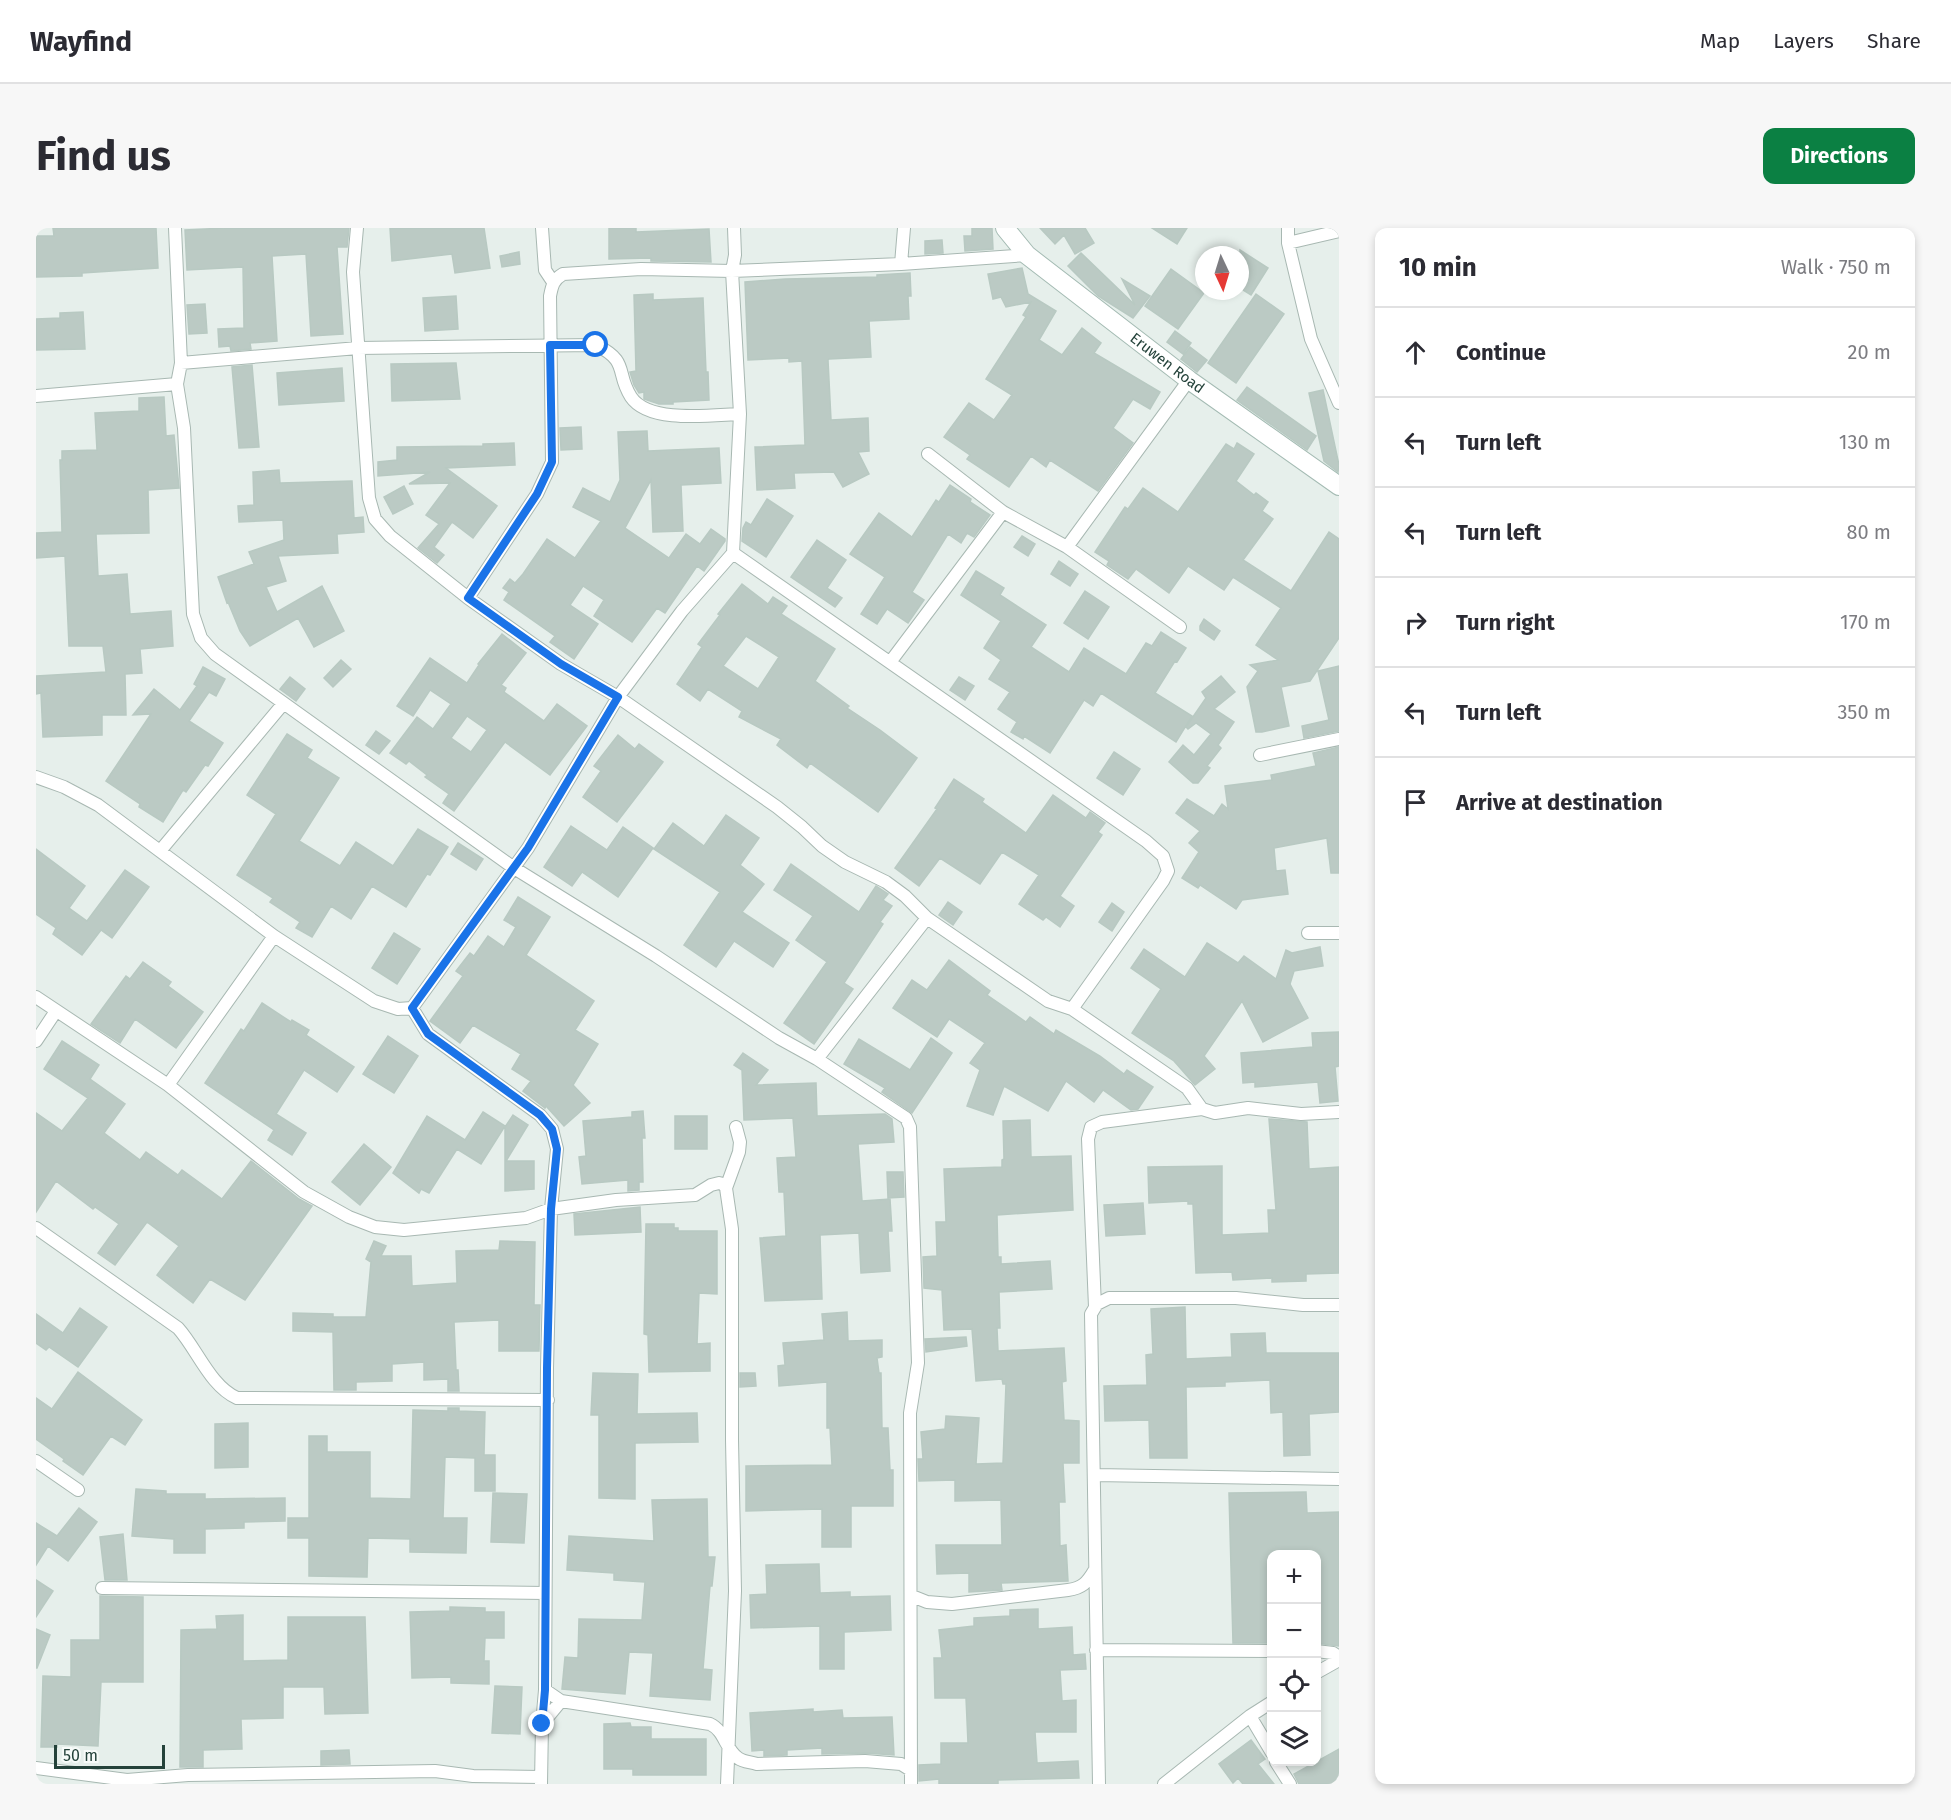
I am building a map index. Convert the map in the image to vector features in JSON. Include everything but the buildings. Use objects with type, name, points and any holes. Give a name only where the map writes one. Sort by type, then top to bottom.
[{"type":"street","points":[[175,228],[181,363],[177,384],[184,428],[193,614],[201,638],[215,654],[283,704],[312,722],[514,868],[656,956],[779,1038],[817,1059],[906,1118],[910,1127],[918,1363],[910,1413],[912,1596],[909,1769],[911,1784]]},
{"type":"street","points":[[357,228],[353,272],[369,498],[375,519],[390,536],[468,598],[561,664],[618,697],[777,807],[822,846],[845,862],[886,882],[905,896],[927,918],[1048,1000],[1072,1009],[1187,1088],[1202,1109]]},
{"type":"street","points":[[542,228],[545,270],[553,282]]},
{"type":"street","points":[[36,777],[64,787],[98,805],[274,936],[374,1001],[398,1010],[412,1008],[528,848],[618,697],[682,611],[733,553],[740,414],[732,271],[735,255],[734,228]]},
{"type":"street","points":[[901,264],[904,228]]},
{"type":"street","name":"Eruwen Road","points":[[1005,228],[1027,255],[1189,380],[1339,486]]},
{"type":"street","points":[[1288,228],[1288,243],[1311,339],[1339,403]]},
{"type":"street","points":[[1288,243],[1338,230]]},
{"type":"street","points":[[468,598],[537,494],[552,462],[550,297],[553,282],[563,274],[641,269],[732,271],[901,264],[1027,255]]},
{"type":"street","points":[[181,363],[358,348],[596,345],[617,359],[631,398],[647,409],[671,416],[740,414]]},
{"type":"street","points":[[1067,547],[1189,380]]},
{"type":"street","points":[[36,396],[177,384]]},
{"type":"street","points":[[928,454],[1003,512],[1067,547],[1180,627]]},
{"type":"street","points":[[891,661],[1003,512]]},
{"type":"street","points":[[733,553],[891,661],[1146,841],[1163,856],[1168,872],[1072,1009]]},
{"type":"street","points":[[160,851],[283,704]]},
{"type":"street","points":[[1260,755],[1339,739]]},
{"type":"street","points":[[817,1059],[927,918]]},
{"type":"street","points":[[1308,933],[1339,933]]},
{"type":"street","points":[[168,1085],[274,936]]},
{"type":"street","points":[[36,997],[168,1085],[304,1192],[349,1217],[375,1227],[404,1230],[526,1218],[551,1209],[616,1200],[695,1195],[711,1185],[719,1184],[723,1184],[726,1188]]},
{"type":"street","points":[[36,1768],[128,1780],[188,1775],[435,1771],[540,1780],[545,1690],[547,1368],[551,1209],[557,1149],[552,1129],[540,1115],[428,1034],[412,1008]]},
{"type":"street","points":[[36,1041],[56,1011]]},
{"type":"street","points":[[1095,1307],[1088,1139],[1091,1127],[1102,1122],[1202,1109],[1215,1113],[1248,1108],[1301,1114],[1339,1112]]},
{"type":"street","points":[[727,1784],[735,1591],[732,1229],[726,1188],[739,1152],[740,1142],[736,1127]]},
{"type":"street","points":[[36,1228],[178,1328],[217,1384],[226,1393],[237,1398],[548,1400]]},
{"type":"street","points":[[1099,1784],[1091,1314],[1097,1304],[1108,1298],[1236,1298],[1303,1305],[1339,1305]]},
{"type":"street","points":[[36,1461],[78,1490]]},
{"type":"street","points":[[1095,1475],[1339,1479]]},
{"type":"street","points":[[912,1596],[927,1602],[952,1604],[1068,1590],[1080,1588],[1087,1582],[1094,1570]]},
{"type":"street","points":[[102,1588],[545,1593]]},
{"type":"street","points":[[1096,1650],[1267,1651]]},
{"type":"street","points":[[1321,1652],[1333,1653],[1339,1658],[1321,1670]]},
{"type":"street","points":[[545,1690],[561,1701],[711,1724],[721,1732],[738,1758],[757,1764],[865,1761],[901,1764],[909,1769]]},
{"type":"street","points":[[542,1724],[561,1701]]},
{"type":"street","points":[[1164,1784],[1267,1705]]},
{"type":"street","points":[[1250,1716],[1267,1745]]},
{"type":"street","points":[[1279,1766],[1290,1784]]},
{"type":"route","points":[[542,1724],[545,1690],[547,1368],[551,1209],[557,1149],[552,1129],[540,1115],[428,1034],[412,1008],[528,848],[618,697],[561,664],[468,598],[537,494],[552,462],[550,345],[596,345]]}]
